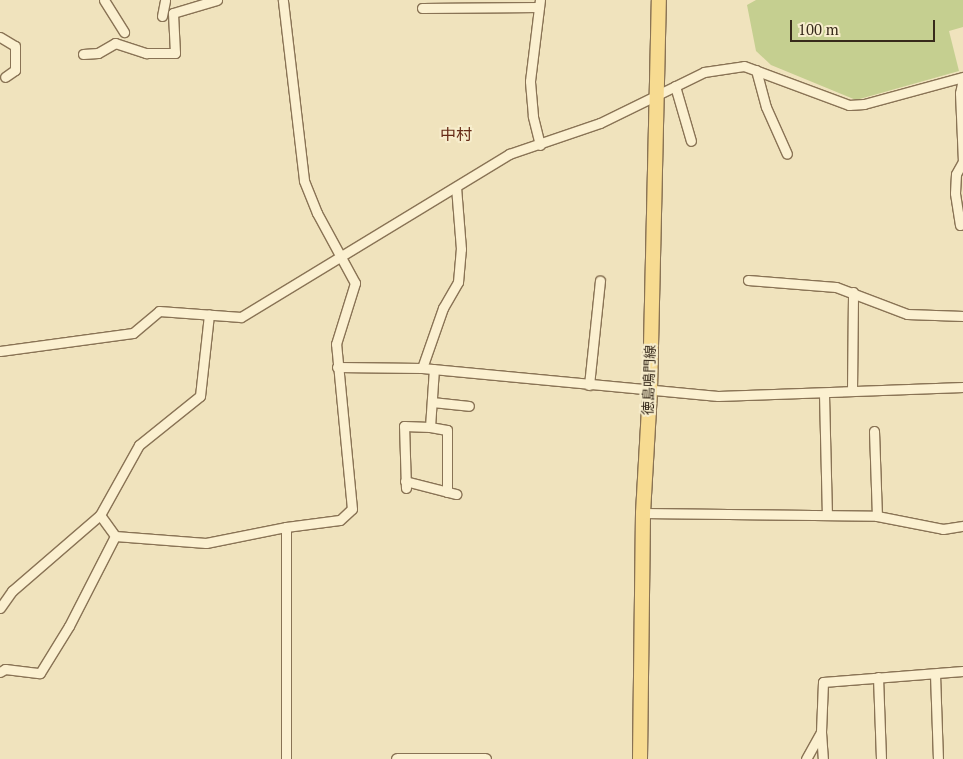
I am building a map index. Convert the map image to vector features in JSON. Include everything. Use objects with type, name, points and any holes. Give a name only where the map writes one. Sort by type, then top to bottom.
[{"type":"main road","name":"徳島鳴門線","points":[[640,759],[643,513],[650,390],[654,96],[659,0]]},
{"type":"street","points":[[104,0],[124,32]]},
{"type":"street","points":[[162,16],[165,0]]},
{"type":"street","points":[[83,54],[98,53],[114,44],[146,53],[175,52],[173,13],[217,0]]},
{"type":"street","points":[[115,536],[206,542],[286,527],[340,520],[352,509],[336,344],[355,283],[304,180],[283,0]]},
{"type":"street","points":[[422,8],[540,4],[530,81],[533,116],[540,146]]},
{"type":"street","points":[[0,37],[15,46],[15,70],[6,77]]},
{"type":"street","points":[[0,351],[133,333],[159,311],[241,317],[508,154],[540,146],[600,123],[704,72],[733,66],[756,70],[849,105],[864,104],[963,78],[960,93],[962,163],[956,174],[955,193],[960,225]]},
{"type":"street","points":[[756,70],[766,107],[787,154]]},
{"type":"street","points":[[675,86],[691,141]]},
{"type":"street","points":[[422,368],[443,308],[458,282],[461,248],[456,186]]},
{"type":"street","points":[[748,280],[836,287],[907,314],[963,316]]},
{"type":"street","points":[[589,385],[600,281]]},
{"type":"street","points":[[852,390],[853,292]]},
{"type":"street","points":[[0,608],[12,591],[100,515],[139,445],[200,396],[209,314]]},
{"type":"street","points":[[338,368],[422,368],[718,396],[824,394],[852,390],[963,387]]},
{"type":"street","points":[[430,427],[434,369]]},
{"type":"street","points":[[824,394],[827,514]]},
{"type":"street","points":[[432,402],[469,406]]},
{"type":"street","points":[[404,426],[430,427],[447,430],[452,493],[406,485],[404,426]]},
{"type":"street","points":[[874,431],[877,516]]},
{"type":"street","points":[[643,513],[877,516],[943,529],[963,526]]},
{"type":"street","points":[[100,515],[115,536]]},
{"type":"street","points":[[286,527],[286,759]]},
{"type":"street","points":[[0,672],[6,669],[40,673],[115,536]]},
{"type":"street","points":[[823,759],[821,732],[822,682],[963,671]]},
{"type":"street","points":[[935,674],[938,759]]},
{"type":"street","points":[[878,677],[881,759]]},
{"type":"street","points":[[806,759],[821,732]]},
{"type":"street","points":[[397,759],[485,759]]},
{"type":"green space","points":[[756,0],[963,0],[963,27],[949,31],[959,71],[856,100],[771,65],[756,51],[747,5]]},
{"type":"district","name":"中村","points":[[456,134]]}]
